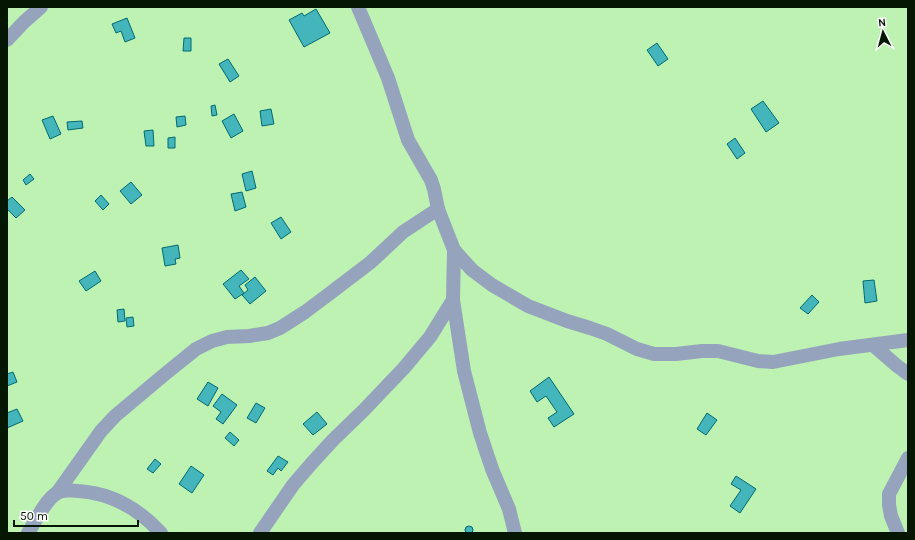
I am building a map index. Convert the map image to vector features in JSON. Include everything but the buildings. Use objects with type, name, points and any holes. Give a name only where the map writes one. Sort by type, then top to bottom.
[{"type":"street","points":[[7,40],[41,7]]},
{"type":"street","points":[[358,7],[388,78],[408,140],[431,180],[438,209],[454,250],[472,270],[492,285],[528,306],[567,322],[607,334],[637,349],[654,354],[718,351],[758,361],[774,362],[839,349],[908,340]]},
{"type":"street","points":[[28,533],[47,502],[57,493],[100,430],[196,349],[212,341],[228,337],[268,333],[280,328],[330,294],[371,262],[403,232],[438,209]]},
{"type":"street","points":[[454,250],[453,300],[464,371],[480,433],[492,469],[509,509],[515,533]]},
{"type":"street","points":[[260,533],[293,486],[311,464],[404,368],[430,337],[453,300]]},
{"type":"street","points":[[873,345],[908,374]]},
{"type":"street","points":[[898,533],[891,516],[889,494],[908,458]]},
{"type":"street","points":[[57,493],[71,490],[103,494],[128,504],[151,522],[161,533]]}]
